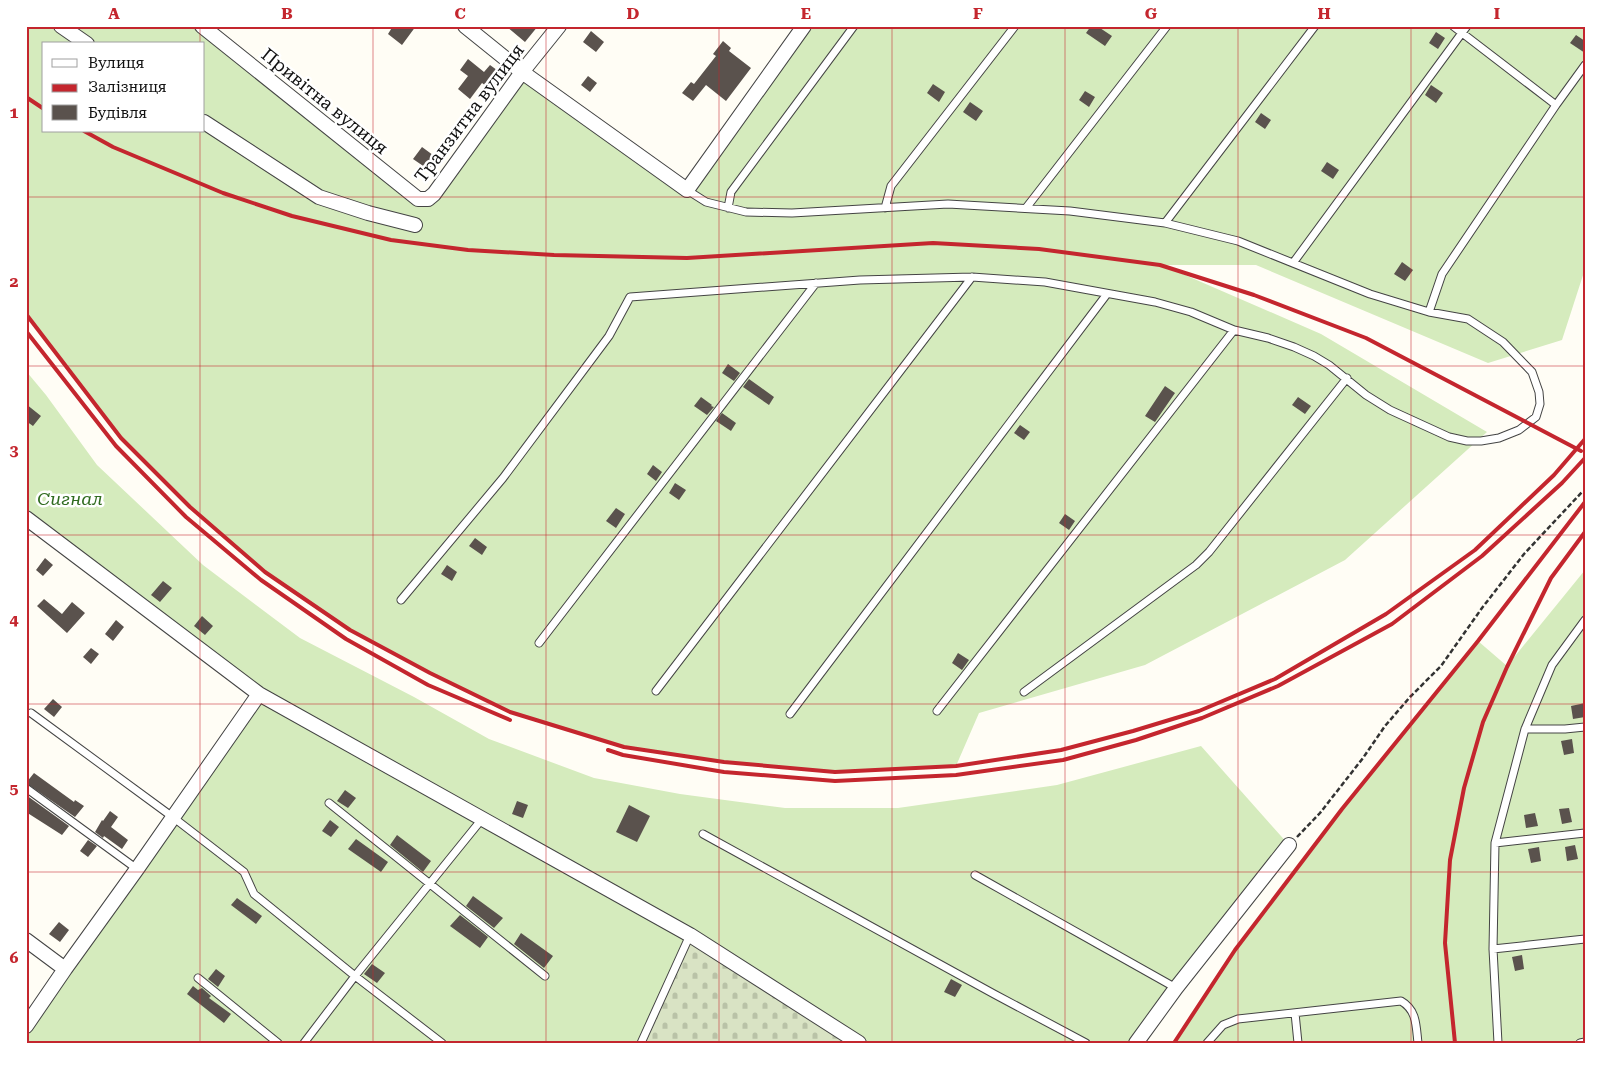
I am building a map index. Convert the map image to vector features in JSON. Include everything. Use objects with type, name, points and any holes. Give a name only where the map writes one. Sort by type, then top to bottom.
[{"type":"street","points":[[61,26],[84,42]]},
{"type":"street","name":"Привітна вулиця","points":[[202,26],[418,199],[428,199]]},
{"type":"street","points":[[465,26],[522,72],[687,190],[804,26]]},
{"type":"street","name":"Транзитна вулиця","points":[[428,199],[434,194],[522,72],[559,26]]},
{"type":"street","points":[[205,123],[319,197],[416,226]]},
{"type":"street","points":[[26,518],[259,694],[690,935],[859,1043]]},
{"type":"street","points":[[26,1026],[174,818],[259,694]]},
{"type":"street","points":[[1136,1043],[1176,988],[1289,845]]},
{"type":"street","points":[[26,940],[65,969]]},
{"type":"lane","points":[[728,208],[731,192],[854,26]]},
{"type":"lane","points":[[885,208],[891,186],[1015,26]]},
{"type":"lane","points":[[1026,208],[1167,26]]},
{"type":"lane","points":[[1165,223],[1315,26]]},
{"type":"lane","points":[[1452,26],[1556,105]]},
{"type":"lane","points":[[1293,263],[1468,26]]},
{"type":"lane","points":[[1429,312],[1442,274],[1585,65]]},
{"type":"lane","points":[[401,600],[508,470],[609,336],[630,297],[816,283],[972,277],[1044,282],[1155,302],[1191,312],[1234,330],[1268,338],[1314,356],[1347,378],[1366,395],[1390,410],[1449,437],[1467,441],[1499,438],[1519,430],[1536,417],[1540,404],[1539,392],[1532,372],[1503,342],[1468,319],[1429,312],[1370,294],[1238,241],[1165,223],[1070,211],[1026,208],[948,204],[792,213],[746,212],[706,202],[687,190]]},
{"type":"lane","points":[[656,691],[972,277]]},
{"type":"lane","points":[[539,643],[816,283]]},
{"type":"lane","points":[[790,714],[1106,294]]},
{"type":"lane","points":[[936,711],[1234,330]]},
{"type":"lane","points":[[1024,692],[1196,565],[1209,552],[1347,378]]},
{"type":"lane","points":[[1498,1043],[1493,949],[1495,843],[1524,728],[1552,666],[1585,620]]},
{"type":"lane","points":[[31,713],[244,872],[254,894],[355,976],[442,1043]]},
{"type":"lane","points":[[1524,728],[1565,729],[1585,727]]},
{"type":"lane","points":[[26,788],[137,869]]},
{"type":"lane","points":[[329,803],[545,976]]},
{"type":"lane","points":[[304,1043],[355,976],[482,819]]},
{"type":"lane","points":[[1495,843],[1585,833]]},
{"type":"lane","points":[[703,834],[1086,1043]]},
{"type":"lane","points":[[975,875],[1176,988]]},
{"type":"lane","points":[[641,1043],[690,935]]},
{"type":"lane","points":[[1493,949],[1585,939]]},
{"type":"lane","points":[[198,978],[278,1043]]},
{"type":"lane","points":[[1207,1043],[1223,1025],[1238,1019],[1401,1001],[1413,1011],[1418,1043]]},
{"type":"lane","points":[[1295,1013],[1298,1043]]},
{"type":"lane","points":[[1580,1043],[1585,1042]]},
{"type":"path","points":[[1289,845],[1320,813],[1363,758],[1385,726],[1410,697],[1442,666],[1482,608],[1524,554],[1582,492]]},
{"type":"green space","points":[[26,26],[202,26],[428,199],[522,72],[687,190],[804,26],[1585,26],[1585,269],[1562,340],[1488,363],[1256,265],[1162,265],[1321,334],[1487,432],[1345,560],[1145,665],[979,713],[956,766],[835,772],[724,762],[624,747],[510,712],[430,673],[350,630],[265,572],[190,507],[121,438],[26,314]]},
{"type":"green space","name":"Сигнал","points":[[26,371],[97,465],[203,565],[300,638],[414,697],[489,739],[594,778],[680,794],[785,808],[898,808],[1057,785],[1201,746],[1289,845],[1136,1043],[859,1043],[690,935],[641,1043],[26,1043],[26,1026],[259,694],[26,518]]},
{"type":"green space","points":[[1585,570],[1585,1043],[1175,1043],[1235,950],[1342,809],[1478,641],[1507,666]]},
{"type":"green space","points":[[690,935],[859,1043],[641,1043]]},
{"type":"building","points":[[393,26],[416,26],[402,45],[388,34]]},
{"type":"building","points":[[506,26],[538,26],[525,42]]},
{"type":"building","points":[[1091,26],[1097,26],[1112,36],[1105,46],[1086,33]]},
{"type":"building","points":[[591,31],[604,42],[596,52],[583,42]]},
{"type":"building","points":[[1436,32],[1445,38],[1438,49],[1429,43]]},
{"type":"building","points":[[1576,35],[1585,41],[1585,53],[1570,43]]},
{"type":"building","points":[[723,41],[731,48],[729,51],[751,68],[726,101],[706,85],[693,101],[682,93],[691,82],[694,84],[716,56],[713,54]]},
{"type":"building","points":[[468,59],[484,72],[490,65],[505,76],[493,91],[482,83],[470,99],[458,89],[468,76],[460,70]]},
{"type":"building","points":[[588,76],[597,83],[590,92],[581,85]]},
{"type":"building","points":[[933,84],[945,92],[939,102],[927,93]]},
{"type":"building","points":[[1431,85],[1443,93],[1436,103],[1425,95]]},
{"type":"building","points":[[1085,91],[1095,97],[1089,107],[1079,100]]},
{"type":"building","points":[[970,102],[983,111],[976,121],[963,112]]},
{"type":"building","points":[[1261,113],[1271,120],[1265,129],[1255,122]]},
{"type":"building","points":[[422,147],[437,158],[429,170],[413,159]]},
{"type":"building","points":[[1327,162],[1339,170],[1333,179],[1321,171]]},
{"type":"building","points":[[1402,262],[1413,270],[1405,281],[1394,274]]},
{"type":"building","points":[[728,364],[740,373],[734,381],[722,373]]},
{"type":"building","points":[[749,379],[774,397],[769,405],[743,387]]},
{"type":"building","points":[[1165,386],[1175,393],[1155,422],[1145,416]]},
{"type":"building","points":[[701,397],[714,407],[707,415],[694,406]]},
{"type":"building","points":[[1298,397],[1311,406],[1305,414],[1292,405]]},
{"type":"building","points":[[26,404],[41,416],[33,426],[26,421]]},
{"type":"building","points":[[722,413],[736,423],[731,431],[716,421]]},
{"type":"building","points":[[1020,425],[1030,432],[1024,440],[1014,433]]},
{"type":"building","points":[[653,465],[662,472],[656,481],[647,474]]},
{"type":"building","points":[[675,483],[686,490],[679,500],[669,493]]},
{"type":"building","points":[[616,508],[625,514],[616,528],[606,521]]},
{"type":"building","points":[[1065,514],[1075,521],[1069,530],[1059,523]]},
{"type":"building","points":[[475,538],[487,547],[482,555],[469,546]]},
{"type":"building","points":[[45,558],[53,565],[43,576],[36,570]]},
{"type":"building","points":[[447,565],[457,572],[452,581],[441,574]]},
{"type":"building","points":[[163,581],[172,588],[160,602],[151,595]]},
{"type":"building","points":[[44,599],[62,614],[72,602],[85,613],[67,633],[37,606]]},
{"type":"building","points":[[202,616],[213,626],[205,635],[194,626]]},
{"type":"building","points":[[116,620],[124,627],[113,641],[105,634]]},
{"type":"building","points":[[91,648],[99,654],[91,664],[83,657]]},
{"type":"building","points":[[958,653],[969,660],[962,670],[952,663]]},
{"type":"building","points":[[53,699],[62,707],[54,717],[44,709]]},
{"type":"building","points":[[1585,703],[1585,717],[1573,719],[1571,706]]},
{"type":"building","points":[[1572,739],[1574,753],[1564,755],[1561,741]]},
{"type":"building","points":[[34,773],[74,802],[75,800],[84,806],[75,817],[26,783]]},
{"type":"building","points":[[345,790],[356,798],[348,808],[337,801]]},
{"type":"building","points":[[26,795],[69,826],[62,835],[26,812]]},
{"type":"building","points":[[517,801],[528,805],[523,818],[512,814]]},
{"type":"building","points":[[629,805],[650,816],[637,842],[616,832]]},
{"type":"building","points":[[1569,808],[1572,822],[1562,824],[1559,809]]},
{"type":"building","points":[[110,811],[118,817],[111,827],[128,840],[122,849],[95,832]]},
{"type":"building","points":[[1535,813],[1538,826],[1526,828],[1524,815]]},
{"type":"building","points":[[330,820],[339,827],[331,837],[322,831]]},
{"type":"building","points":[[397,835],[431,861],[423,872],[390,845]]},
{"type":"building","points":[[356,839],[388,862],[381,872],[348,849]]},
{"type":"building","points":[[88,840],[97,846],[88,857],[80,851]]},
{"type":"building","points":[[1575,845],[1578,859],[1567,861],[1565,847]]},
{"type":"building","points":[[1539,847],[1541,861],[1531,863],[1528,849]]},
{"type":"building","points":[[473,896],[503,918],[494,928],[466,906]]},
{"type":"building","points":[[237,898],[262,916],[256,924],[231,905]]},
{"type":"building","points":[[460,915],[488,937],[480,948],[450,926]]},
{"type":"building","points":[[59,922],[69,930],[60,942],[49,934]]},
{"type":"building","points":[[521,933],[553,956],[544,968],[514,944]]},
{"type":"building","points":[[1522,955],[1524,969],[1515,971],[1512,957]]},
{"type":"building","points":[[372,964],[385,973],[377,983],[364,974]]},
{"type":"building","points":[[216,969],[225,976],[218,987],[208,979]]},
{"type":"building","points":[[951,979],[962,985],[955,997],[944,992]]},
{"type":"building","points":[[193,986],[198,990],[202,988],[211,996],[209,998],[231,1014],[224,1023],[187,994]]},
{"type":"railway","points":[[26,97],[42,108]]},
{"type":"railway","points":[[86,132],[113,147],[223,193],[292,216],[391,240],[468,250],[554,255],[687,258],[933,243],[1039,249],[1160,265],[1254,295],[1366,338],[1581,451]]},
{"type":"railway","points":[[26,314],[121,438],[190,507],[265,572],[350,630],[430,673],[510,712],[624,747],[724,762],[835,772],[956,766],[1061,750],[1199,711],[1275,679],[1386,614],[1475,550],[1554,475],[1585,439]]},
{"type":"railway","points":[[26,331],[116,446],[186,517],[261,580],[346,639],[428,685],[510,720]]},
{"type":"railway","points":[[608,750],[623,755],[724,772],[835,781],[956,775],[1063,760],[1136,740],[1202,718],[1278,686],[1392,624],[1482,556],[1562,483],[1585,458]]},
{"type":"railway","points":[[1174,1043],[1235,950],[1342,809],[1478,641],[1585,502]]},
{"type":"railway","points":[[1455,1043],[1445,943],[1450,860],[1464,788],[1483,722],[1507,667],[1551,578],[1585,532]]}]
